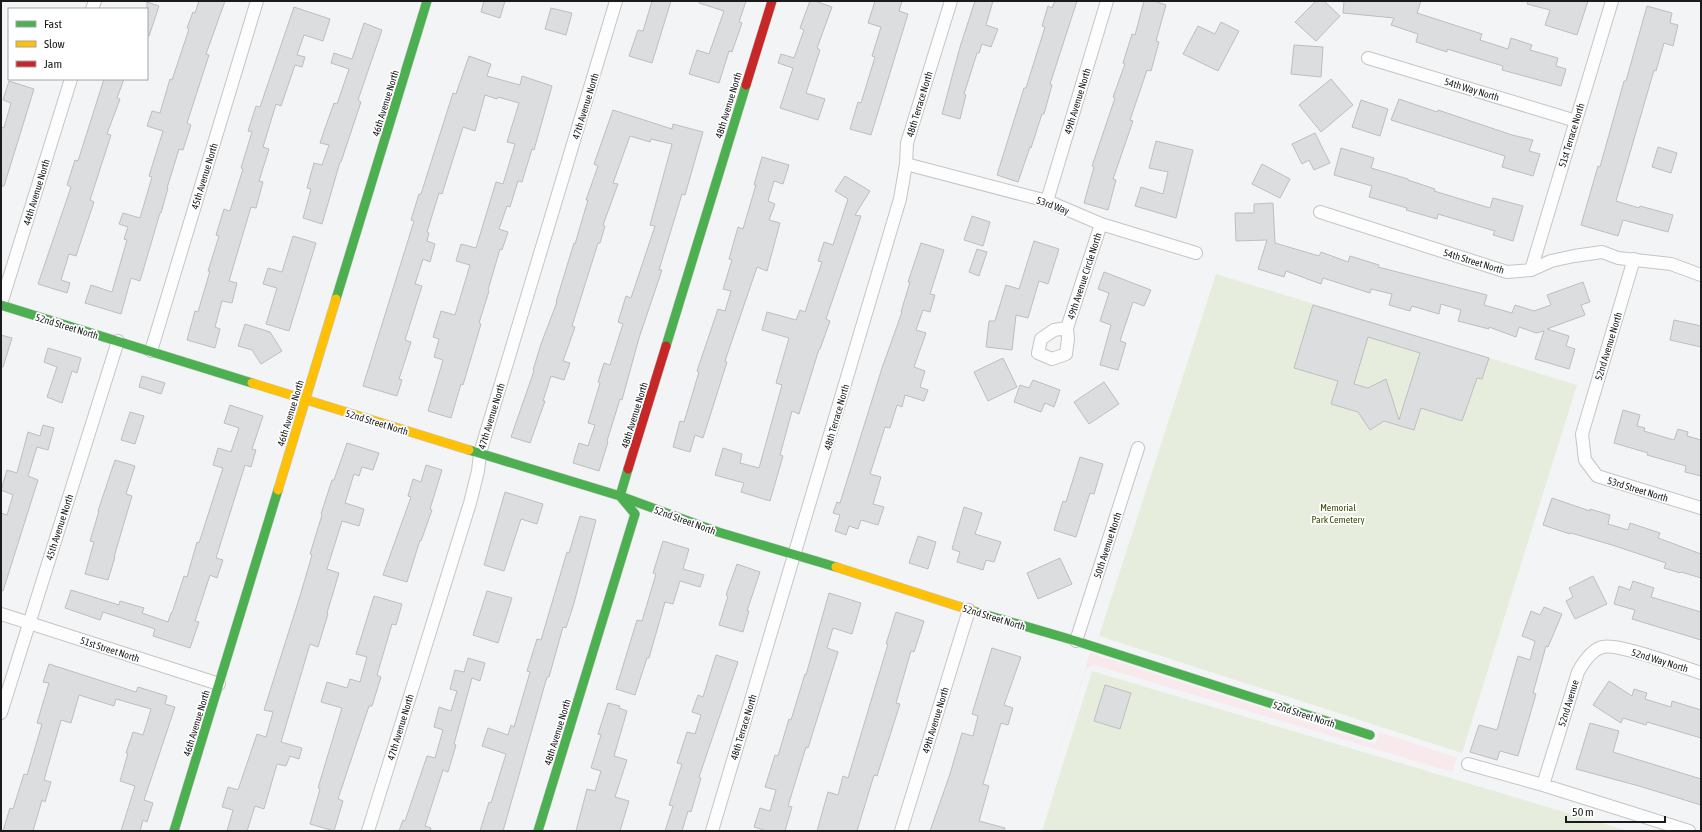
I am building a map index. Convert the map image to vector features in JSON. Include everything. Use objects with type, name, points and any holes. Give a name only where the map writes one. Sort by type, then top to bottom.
[{"type":"street","name":"45th Avenue North","points":[[151,351],[257,1]]},
{"type":"street","name":"46th Avenue North","points":[[174,831],[427,1]]},
{"type":"street","name":"47th Avenue North","points":[[368,831],[470,503],[478,471],[480,453],[616,1]]},
{"type":"street","name":"48th Avenue North","points":[[538,831],[635,514],[620,496],[772,1]]},
{"type":"street","name":"48th Terrace North","points":[[712,831],[900,199],[906,164],[907,143],[951,1]]},
{"type":"street","name":"49th Avenue North","points":[[1047,201],[1108,1]]},
{"type":"street","name":"51st Terrace North","points":[[1531,270],[1612,1]]},
{"type":"street","name":"54th Way North","points":[[1368,58],[1576,121]]},
{"type":"street","name":"44th Avenue North","points":[[1,304],[70,80]]},
{"type":"street","name":"53rd Way","points":[[906,164],[1047,201],[1101,224],[1196,253]]},
{"type":"street","name":"54th Street North","points":[[1320,212],[1507,272],[1531,270],[1551,261],[1602,252],[1618,258],[1671,264],[1701,274]]},
{"type":"street","name":"49th Avenue Circle North","points":[[1067,328],[1101,224]]},
{"type":"street","name":"52nd Avenue North","points":[[1582,434],[1634,259]]},
{"type":"street","name":"52nd Street North","points":[[1,304],[306,400],[620,496],[718,532],[795,554],[969,610],[1076,641],[1370,735]]},
{"type":"street","name":"45th Avenue North","points":[[1,712],[28,622],[118,341]]},
{"type":"street","name":"53rd Street North","points":[[1582,434],[1585,460],[1597,476],[1701,508]]},
{"type":"street","name":"50th Avenue North","points":[[1076,641],[1138,448]]},
{"type":"street","name":"49th Avenue North","points":[[901,831],[969,610]]},
{"type":"street","name":"51st Street North","points":[[1,614],[219,684]]},
{"type":"street","name":"52nd Avenue","points":[[1543,785],[1578,672],[1586,658],[1602,647],[1619,648]]},
{"type":"street","name":"52nd Way North","points":[[1619,648],[1701,673]]},
{"type":"street","points":[[1468,764],[1543,785],[1689,831]]},
{"type":"shaded area","points":[[1090,653],[1375,744],[1379,732],[1457,758],[1452,772],[1094,665],[1086,669],[1035,831]]},
{"type":"green space","name":"Memorial Park Cemetery","points":[[1216,274],[1577,385],[1462,753],[1099,636]]},
{"type":"green space","points":[[1092,671],[1628,831],[1042,831]]},
{"type":"building","points":[[199,1],[225,1],[206,54],[209,55],[187,123],[191,125],[183,150],[179,149],[140,281],[131,278],[121,314],[85,303],[91,285],[112,292],[127,240],[124,239],[128,227],[119,224],[123,213],[140,218],[152,177],[149,176],[163,131],[147,126],[152,111],[160,113],[170,79],[172,80],[189,29],[187,28],[193,12],[195,13]]},
{"type":"building","points":[[484,1],[505,1],[500,18],[481,12]]},
{"type":"building","points":[[652,1],[671,1],[652,63],[629,56],[638,30],[643,31]]},
{"type":"building","points":[[700,1],[746,1],[739,22],[742,23],[732,52],[729,51],[719,83],[689,74],[697,50],[709,54],[724,11],[699,3]]},
{"type":"building","points":[[810,1],[815,1],[832,7],[817,48],[820,50],[806,93],[825,99],[818,120],[780,108],[793,68],[778,63],[781,54],[794,58],[804,30],[800,28]]},
{"type":"building","points":[[875,1],[902,1],[899,11],[908,14],[871,135],[850,129],[858,102],[861,103],[875,57],[872,56],[881,27],[868,23]]},
{"type":"building","points":[[975,1],[993,1],[986,25],[998,29],[991,47],[982,44],[979,53],[977,53],[964,94],[966,95],[960,119],[942,114],[960,47]]},
{"type":"building","points":[[1055,1],[1077,1],[1050,84],[1052,85],[1044,114],[1042,114],[1018,182],[997,175],[1045,27],[1042,26],[1048,6],[1052,8]]},
{"type":"building","points":[[1144,1],[1154,1],[1166,5],[1156,41],[1159,42],[1151,71],[1147,70],[1130,120],[1133,121],[1113,179],[1116,180],[1108,210],[1084,203],[1094,167],[1092,166],[1115,98],[1113,97],[1125,64],[1123,63],[1132,34],[1135,35]]},
{"type":"building","points":[[1316,1],[1324,1],[1340,16],[1316,41],[1295,22]]},
{"type":"building","points":[[1344,1],[1421,1],[1417,13],[1482,34],[1480,40],[1508,49],[1511,38],[1532,45],[1530,50],[1558,58],[1556,66],[1566,69],[1561,86],[1502,70],[1503,66],[1447,49],[1447,52],[1416,42],[1418,34],[1391,25],[1394,18],[1343,13]]},
{"type":"building","points":[[1528,1],[1588,1],[1577,35],[1545,25],[1550,10],[1527,4]]},
{"type":"building","points":[[147,2],[159,6],[149,36],[148,8]]},
{"type":"building","points":[[1647,6],[1672,13],[1670,23],[1678,25],[1673,46],[1664,43],[1656,71],[1654,70],[1616,201],[1639,208],[1640,206],[1673,215],[1668,232],[1623,220],[1618,236],[1581,225],[1598,166],[1600,167],[1624,81],[1626,81]]},
{"type":"building","points":[[294,7],[330,19],[323,41],[304,35],[297,55],[305,57],[302,67],[295,65],[281,106],[276,104],[263,147],[269,149],[259,181],[263,182],[256,208],[251,207],[229,281],[237,283],[232,303],[222,301],[215,327],[220,329],[215,348],[187,340],[195,311],[198,312],[210,271],[208,271],[219,236],[216,235],[224,209],[230,211],[243,169],[241,168],[252,132],[248,131],[256,106],[260,107]]},
{"type":"building","points":[[551,8],[572,13],[566,35],[545,29]]},
{"type":"building","points":[[1221,22],[1239,31],[1218,71],[1183,54],[1198,26],[1215,34]]},
{"type":"building","points":[[364,23],[382,30],[358,100],[361,102],[340,162],[322,224],[303,218],[311,189],[307,188],[314,163],[322,165],[329,145],[320,143],[334,103],[337,104],[349,69],[331,63],[334,53],[352,59]]},
{"type":"building","points":[[1294,45],[1323,47],[1321,77],[1291,74]]},
{"type":"building","points":[[469,56],[491,64],[487,76],[520,85],[522,76],[552,86],[534,150],[532,149],[522,182],[518,181],[510,207],[507,206],[499,229],[508,232],[502,250],[500,249],[479,323],[481,324],[463,385],[461,384],[451,418],[428,411],[443,360],[434,357],[439,339],[433,337],[441,311],[455,315],[470,265],[456,261],[461,244],[476,248],[496,182],[503,184],[515,144],[507,142],[519,103],[485,95],[475,131],[463,127],[442,194],[439,193],[427,232],[429,233],[427,241],[435,244],[430,262],[423,259],[415,284],[422,286],[405,340],[411,342],[399,379],[402,380],[397,396],[363,386],[414,221],[411,220],[419,194],[421,194],[453,93],[456,94]]},
{"type":"building","points":[[1331,79],[1353,105],[1321,132],[1299,105]]},
{"type":"building","points":[[104,80],[124,80],[117,98],[120,99],[107,134],[111,135],[90,200],[94,202],[76,256],[69,254],[61,280],[70,283],[67,293],[38,284],[71,187],[67,185],[75,160],[78,161]]},
{"type":"building","points":[[9,81],[34,89],[4,186],[1,186],[1,127],[4,128],[11,103],[3,100]]},
{"type":"building","points":[[1399,99],[1437,112],[1438,110],[1512,135],[1533,140],[1529,151],[1540,154],[1533,176],[1502,167],[1505,156],[1391,120]]},
{"type":"building","points":[[1361,100],[1388,109],[1380,136],[1352,127]]},
{"type":"building","points":[[613,110],[672,129],[673,124],[703,132],[685,195],[682,194],[659,270],[662,270],[639,338],[622,400],[620,399],[599,471],[573,463],[579,443],[588,446],[595,425],[588,423],[600,383],[598,382],[604,363],[610,365],[623,324],[618,322],[626,296],[631,298],[655,226],[650,225],[672,144],[651,139],[650,142],[630,136],[613,183],[618,184],[603,225],[605,226],[600,243],[598,243],[572,326],[575,327],[563,361],[570,363],[564,380],[551,376],[543,401],[545,401],[530,443],[511,437],[534,371],[533,370],[541,344],[557,302],[588,200],[586,200],[598,166],[594,164]]},
{"type":"building","points":[[1315,133],[1330,163],[1314,170],[1309,160],[1302,164],[1292,144]]},
{"type":"building","points":[[1156,141],[1193,150],[1176,218],[1135,206],[1141,187],[1163,194],[1168,172],[1149,168]]},
{"type":"building","points":[[1658,147],[1677,153],[1671,173],[1652,167]]},
{"type":"building","points":[[1341,148],[1374,158],[1371,168],[1408,179],[1435,189],[1434,191],[1490,208],[1493,198],[1523,206],[1513,241],[1493,235],[1495,231],[1438,214],[1437,219],[1406,210],[1407,208],[1369,197],[1372,186],[1334,175]]},
{"type":"building","points":[[762,157],[789,165],[783,184],[774,181],[768,201],[775,204],[769,220],[780,223],[767,271],[757,267],[725,361],[727,362],[703,438],[695,435],[690,452],[673,447],[680,421],[684,422],[699,372],[697,371],[718,309],[725,311],[731,291],[723,289],[732,260],[729,259],[738,227],[743,229],[756,185],[754,185]]},
{"type":"building","points":[[1262,164],[1290,179],[1280,198],[1252,184]]},
{"type":"building","points":[[845,176],[870,191],[855,215],[861,216],[826,319],[830,321],[819,349],[799,414],[792,411],[780,455],[783,456],[770,501],[741,492],[744,483],[715,475],[723,448],[742,454],[740,463],[759,468],[782,385],[776,383],[789,338],[762,330],[767,312],[796,320],[800,310],[805,312],[822,262],[818,261],[824,242],[833,245],[848,199],[835,191]]},
{"type":"building","points":[[1273,203],[1275,243],[1319,256],[1321,252],[1348,262],[1350,256],[1379,265],[1378,267],[1487,295],[1484,305],[1512,313],[1515,305],[1534,311],[1551,305],[1547,295],[1583,282],[1590,302],[1581,305],[1585,315],[1547,329],[1569,336],[1566,346],[1575,349],[1569,369],[1535,359],[1544,331],[1536,333],[1519,327],[1516,337],[1489,327],[1489,329],[1458,321],[1461,310],[1441,304],[1439,314],[1412,306],[1410,311],[1389,305],[1392,294],[1371,289],[1370,293],[1323,278],[1321,284],[1286,271],[1284,277],[1258,269],[1267,240],[1236,241],[1235,213],[1254,213],[1254,204]]},
{"type":"building","points":[[972,216],[990,222],[983,246],[964,240]]},
{"type":"building","points":[[293,236],[316,243],[289,331],[266,324],[277,288],[263,284],[268,268],[282,272]]},
{"type":"building","points":[[1034,241],[1059,249],[1048,284],[1039,281],[1028,318],[1016,315],[1012,350],[986,347],[989,321],[995,321],[1006,285],[1019,289]]},
{"type":"building","points":[[921,243],[944,250],[930,294],[935,295],[930,312],[923,310],[916,330],[926,333],[914,367],[925,371],[920,387],[928,390],[924,401],[905,395],[902,407],[897,405],[890,428],[885,427],[870,474],[881,477],[873,504],[884,507],[878,525],[861,520],[858,529],[849,526],[846,535],[835,531],[840,515],[833,513],[837,502],[840,503],[882,368],[902,312],[910,282],[908,282]]},
{"type":"building","points":[[977,249],[987,252],[979,276],[969,272]]},
{"type":"building","points":[[1104,272],[1151,290],[1144,306],[1133,302],[1120,341],[1126,343],[1118,370],[1100,365],[1111,325],[1100,321],[1109,293],[1098,289]]},
{"type":"building","points":[[1313,305],[1489,358],[1482,379],[1477,378],[1462,421],[1421,408],[1414,430],[1384,421],[1370,430],[1358,412],[1331,404],[1338,381],[1294,368]],"holes":[[[1368,337],[1420,353],[1399,420],[1386,379],[1368,388],[1354,384]]]},
{"type":"building","points":[[1674,320],[1701,326],[1701,347],[1670,340]]},
{"type":"building","points":[[245,324],[270,332],[282,351],[261,364],[252,350],[238,346]]},
{"type":"building","points":[[1,335],[12,338],[3,367],[1,367]]},
{"type":"building","points":[[48,348],[81,358],[77,373],[72,371],[62,403],[47,397],[57,367],[44,362]]},
{"type":"building","points":[[1003,358],[1017,387],[988,401],[974,372]]},
{"type":"building","points":[[142,376],[165,383],[161,394],[139,387]]},
{"type":"building","points":[[1033,380],[1060,390],[1054,407],[1045,403],[1041,412],[1014,402],[1020,385],[1029,388]]},
{"type":"building","points":[[1104,382],[1119,404],[1089,424],[1074,402]]},
{"type":"building","points":[[230,405],[263,416],[252,449],[256,450],[251,467],[245,465],[216,558],[223,560],[217,578],[210,575],[195,621],[199,622],[190,648],[153,636],[155,629],[103,612],[100,620],[65,608],[71,590],[119,605],[120,601],[144,608],[142,613],[168,622],[184,576],[187,577],[197,542],[199,543],[223,468],[213,465],[218,448],[231,452],[239,428],[224,423]]},
{"type":"building","points":[[1623,410],[1640,415],[1637,426],[1645,428],[1644,431],[1674,440],[1678,429],[1688,432],[1687,436],[1701,440],[1701,476],[1685,472],[1686,466],[1647,455],[1648,453],[1614,443]]},
{"type":"building","points":[[130,412],[144,416],[135,444],[121,440]]},
{"type":"building","points":[[43,425],[54,428],[48,450],[37,447],[28,476],[38,480],[3,591],[1,590],[1,513],[7,515],[13,495],[1,490],[7,470],[17,473],[28,432],[40,436]]},
{"type":"building","points":[[347,443],[379,453],[373,470],[362,467],[359,476],[354,474],[345,503],[364,509],[359,526],[342,521],[327,569],[339,573],[327,613],[328,614],[318,647],[310,644],[281,742],[302,748],[299,759],[290,756],[286,766],[277,764],[264,809],[255,806],[247,831],[227,831],[233,810],[222,807],[228,787],[238,790],[257,734],[266,737],[273,712],[264,710],[312,555],[310,554],[322,515],[321,514],[332,480],[334,480]]},
{"type":"building","points":[[1080,457],[1103,464],[1094,494],[1090,493],[1076,537],[1054,530],[1063,501],[1066,502]]},
{"type":"building","points":[[115,460],[135,466],[126,494],[132,496],[108,580],[85,574],[94,542],[90,541],[98,511]]},
{"type":"building","points":[[426,465],[442,470],[430,509],[432,510],[421,541],[420,540],[407,582],[383,575],[411,497],[408,496],[413,479],[421,482]]},
{"type":"building","points":[[505,492],[543,504],[537,524],[521,519],[504,571],[484,565]]},
{"type":"building","points":[[1552,498],[1590,511],[1590,509],[1610,515],[1608,524],[1628,530],[1630,523],[1660,533],[1658,538],[1701,554],[1701,578],[1664,568],[1666,563],[1612,545],[1543,525]]},
{"type":"building","points":[[964,507],[982,513],[975,534],[1001,542],[994,562],[986,560],[983,570],[957,562],[960,552],[952,549]]},
{"type":"building","points":[[580,516],[596,520],[574,603],[566,628],[563,627],[549,677],[547,677],[503,831],[480,831],[489,802],[491,803],[506,754],[482,746],[488,728],[508,735],[511,725],[514,727],[530,672],[527,671],[537,639],[541,640],[567,552],[569,553]]},
{"type":"building","points":[[918,536],[936,542],[928,569],[909,563]]},
{"type":"building","points":[[663,541],[689,549],[683,569],[704,575],[700,587],[680,581],[673,604],[665,602],[649,658],[647,658],[635,695],[616,689],[637,620],[642,621],[656,574],[653,573]]},
{"type":"building","points":[[1060,558],[1072,584],[1038,599],[1027,573]]},
{"type":"building","points":[[737,564],[760,572],[747,611],[749,611],[743,632],[719,625],[728,596],[726,595]]},
{"type":"building","points":[[1593,576],[1607,604],[1575,619],[1566,601],[1573,597],[1569,588]]},
{"type":"building","points":[[1633,581],[1654,588],[1651,597],[1701,612],[1701,640],[1632,619],[1635,610],[1614,604],[1619,586],[1630,590]]},
{"type":"building","points":[[487,591],[512,598],[498,643],[473,635]]},
{"type":"building","points":[[829,593],[861,603],[852,634],[833,628],[827,648],[838,652],[788,806],[792,807],[785,831],[767,831],[754,827],[760,808],[770,811],[776,790],[765,787],[775,755],[778,756],[789,719],[791,720],[805,674],[806,675]]},
{"type":"building","points":[[374,596],[402,604],[396,625],[392,624],[377,675],[381,677],[372,706],[369,706],[338,799],[343,801],[334,831],[310,824],[320,789],[318,788],[342,708],[321,702],[327,682],[347,688],[350,679],[360,682],[367,657],[356,654]]},
{"type":"building","points":[[1544,607],[1562,614],[1548,647],[1546,646],[1533,693],[1536,694],[1518,756],[1500,751],[1497,760],[1470,752],[1479,725],[1497,730],[1518,656],[1530,660],[1535,641],[1522,636],[1531,611],[1540,615]]},
{"type":"building","points":[[896,612],[924,621],[914,652],[911,651],[896,703],[900,704],[877,776],[874,775],[857,831],[817,831],[828,792],[838,795],[843,776],[848,778],[888,644],[886,644]]},
{"type":"building","points":[[992,648],[1021,657],[1004,705],[1013,708],[1008,725],[1001,723],[983,784],[989,786],[979,821],[1005,828],[1004,831],[930,831],[950,774],[962,733],[973,736],[978,716],[972,714]]},
{"type":"building","points":[[716,655],[738,662],[699,777],[701,778],[691,812],[688,811],[682,831],[665,831],[673,806],[669,805],[682,764],[677,763],[687,732],[695,734],[701,715],[692,712],[698,695],[703,697]]},
{"type":"building","points":[[468,658],[485,663],[480,681],[472,678],[448,772],[443,770],[425,826],[431,828],[430,831],[399,831],[403,820],[405,821],[427,756],[435,758],[443,730],[434,727],[439,707],[451,711],[457,691],[450,689],[455,670],[464,672]]},
{"type":"building","points":[[49,664],[136,692],[138,687],[167,696],[165,704],[175,707],[144,800],[153,803],[147,822],[143,820],[140,831],[121,831],[135,786],[120,781],[128,753],[126,753],[133,732],[143,735],[151,709],[116,699],[114,706],[79,695],[71,723],[61,720],[44,780],[51,782],[45,802],[42,800],[33,831],[3,831],[10,808],[13,809],[24,774],[27,775],[42,724],[37,723],[49,683],[43,682]]},
{"type":"building","points":[[1609,681],[1632,696],[1634,689],[1647,693],[1645,699],[1671,707],[1672,701],[1701,710],[1701,738],[1647,722],[1646,725],[1623,718],[1621,723],[1593,705]]},
{"type":"building","points":[[1105,685],[1131,693],[1120,729],[1094,721]]},
{"type":"building","points":[[608,703],[620,706],[619,708],[627,711],[614,756],[627,760],[615,797],[629,801],[620,831],[576,831],[587,789],[595,791],[601,771],[591,768],[601,735],[598,734]]},
{"type":"building","points":[[1590,723],[1619,731],[1613,752],[1701,779],[1701,805],[1576,769]]},
{"type":"traffic: fast","points":[[336,299],[427,1]]},
{"type":"traffic: fast","points":[[666,346],[746,85]]},
{"type":"traffic: fast","points":[[1,305],[252,383]]},
{"type":"traffic: fast","points":[[469,450],[620,496],[718,532],[836,567]]},
{"type":"traffic: fast","points":[[538,831],[635,514],[620,496],[628,469]]},
{"type":"traffic: fast","points":[[174,831],[278,490]]},
{"type":"traffic: fast","points":[[973,611],[1076,641],[1370,735]]},
{"type":"traffic: slow","points":[[278,490],[336,299]]},
{"type":"traffic: slow","points":[[252,383],[469,450]]},
{"type":"traffic: slow","points":[[836,567],[973,611]]},
{"type":"traffic: jam","points":[[746,85],[772,1]]},
{"type":"traffic: jam","points":[[628,469],[666,346]]}]
